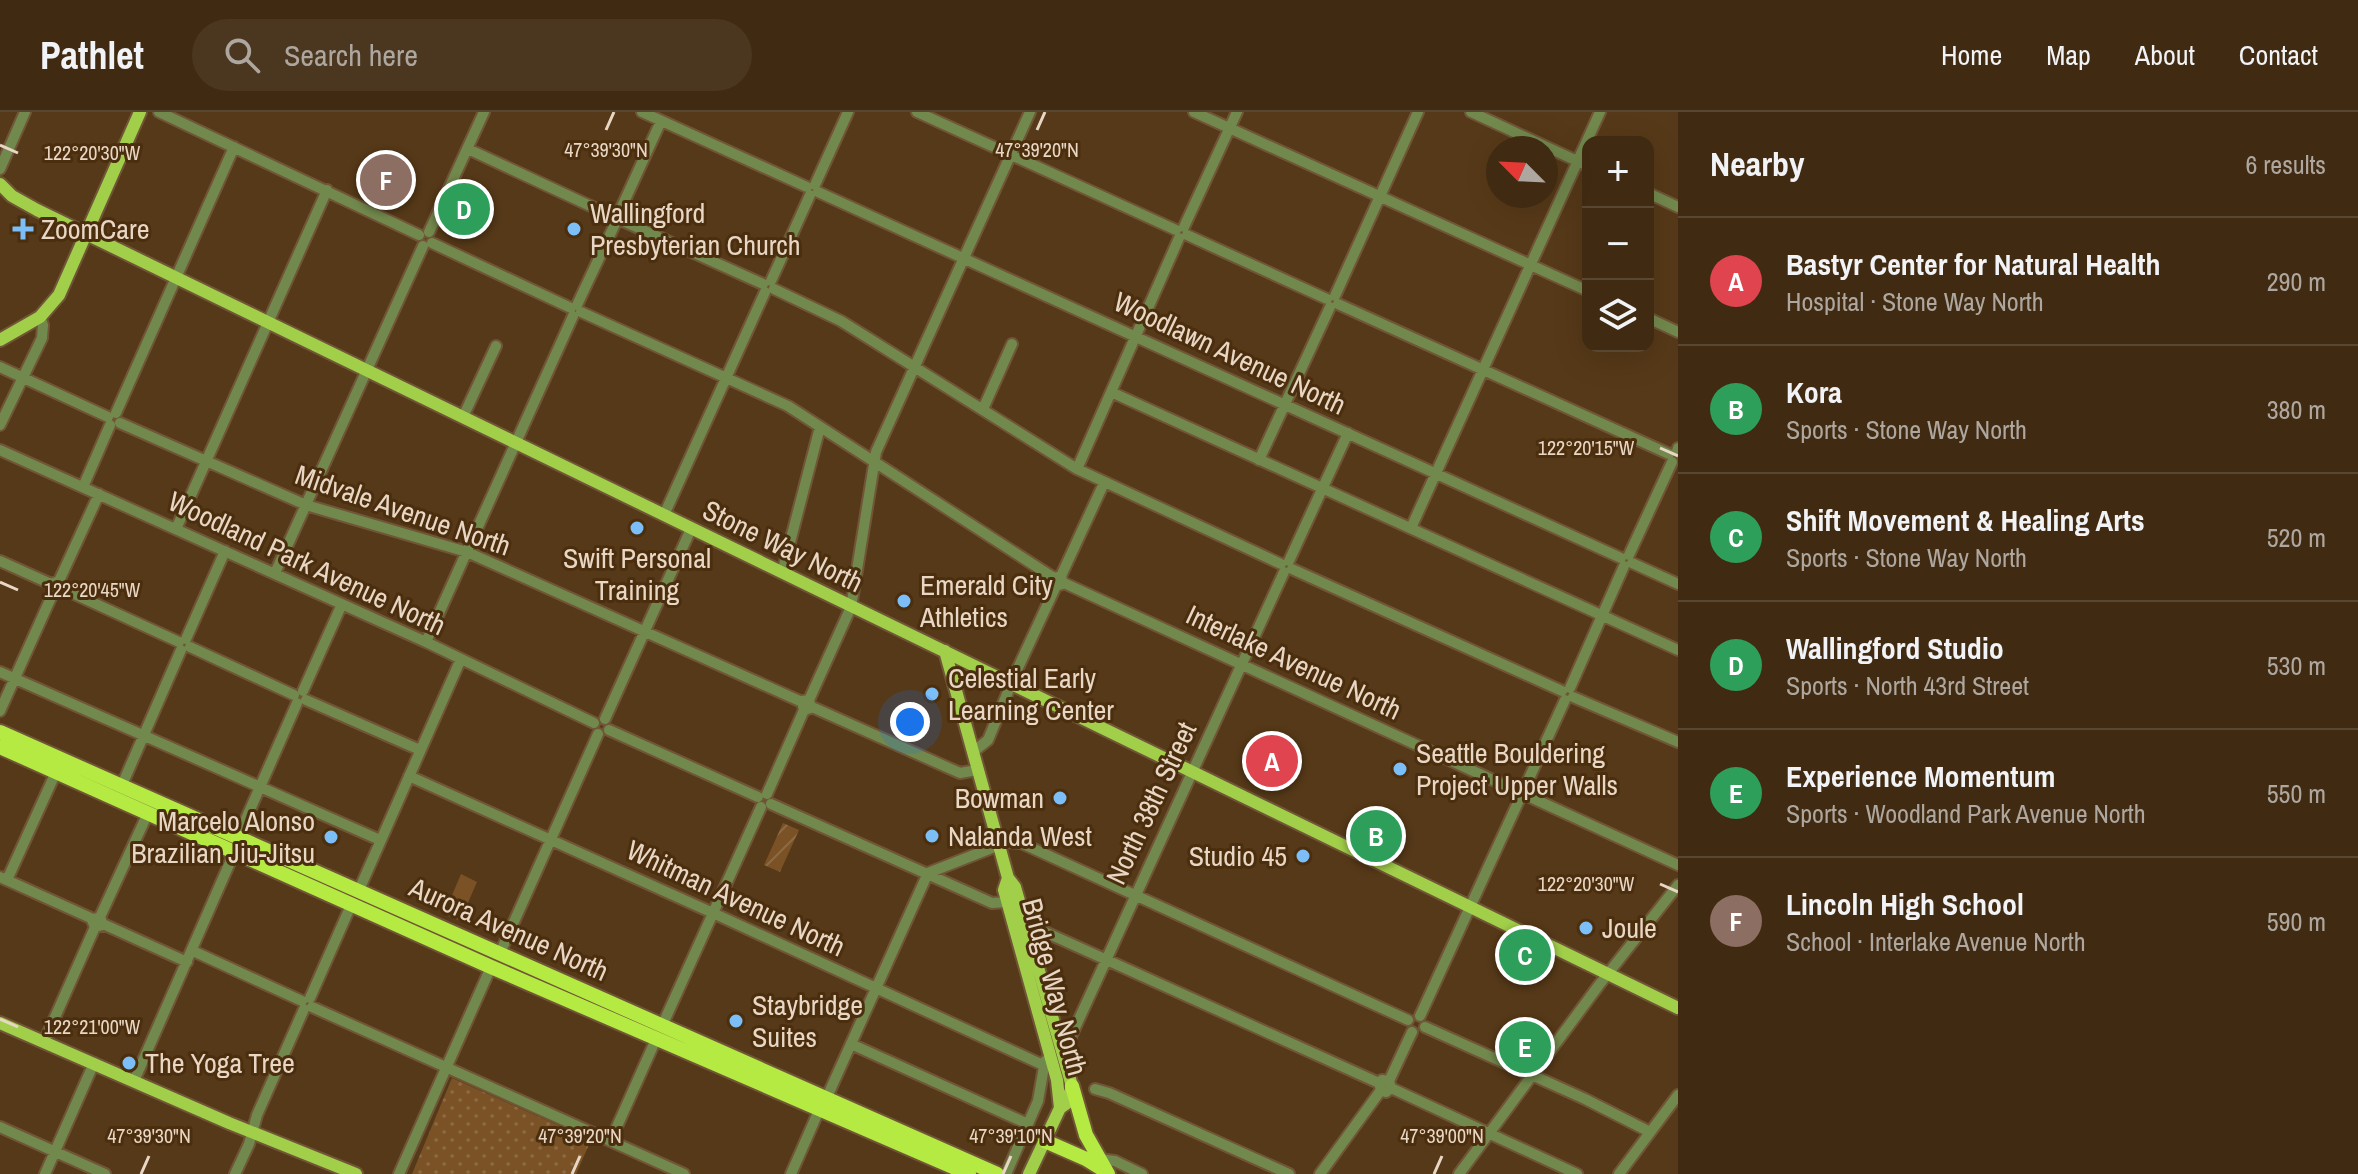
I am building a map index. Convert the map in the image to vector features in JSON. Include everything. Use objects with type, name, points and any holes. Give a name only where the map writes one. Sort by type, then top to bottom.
[{"type":"highway","name":"Aurora Avenue North","points":[[0,732],[122,785],[236,844],[500,953],[660,1032]]},
{"type":"highway","name":"Aurora Avenue North","points":[[0,747],[148,813],[236,844]]},
{"type":"highway","name":"Aurora Avenue North","points":[[356,896],[491,967],[660,1032],[997,1174]]},
{"type":"highway","points":[[1072,1086],[1086,1135],[1104,1168]]},
{"type":"highway","name":"Aurora Avenue North","points":[[824,1102],[969,1174]]},
{"type":"highway","points":[[1045,1141],[1104,1168]]},
{"type":"main road","points":[[0,340],[40,317],[59,295],[140,112]]},
{"type":"main road","name":"Stone Way North","points":[[0,184],[23,202],[87,234],[1678,1008]]},
{"type":"main road","name":"Bridge Way North","points":[[945,651],[998,845],[1025,923],[1056,1053],[1060,1108]]},
{"type":"main road","name":"Bridge Way North","points":[[1008,878],[1004,890],[1007,902],[1056,1053],[1072,1086]]},
{"type":"main road","points":[[0,1023],[356,1174]]},
{"type":"main road","points":[[1029,1174],[1060,1108],[1067,1103],[1072,1086]]},
{"type":"street","points":[[0,169],[25,112]]},
{"type":"street","name":"Interlake Avenue North","points":[[159,112],[575,310],[788,406],[1059,581],[1678,865]]},
{"type":"street","points":[[275,573],[484,112]]},
{"type":"street","name":"Woodlawn Avenue North","points":[[642,112],[1678,584]]},
{"type":"street","points":[[664,515],[848,112]]},
{"type":"street","points":[[917,112],[1675,455],[1420,1016]]},
{"type":"street","points":[[611,1140],[851,607],[874,460],[1030,112]]},
{"type":"street","points":[[1194,112],[1582,288]]},
{"type":"street","points":[[1077,469],[1237,112]]},
{"type":"street","points":[[1259,460],[1418,112]]},
{"type":"street","points":[[1471,112],[1582,163]]},
{"type":"street","points":[[1592,136],[1600,112]]},
{"type":"street","points":[[426,642],[661,121]]},
{"type":"street","points":[[83,487],[234,147]]},
{"type":"street","points":[[468,149],[841,321],[1104,483],[1678,742]]},
{"type":"street","points":[[1411,528],[1531,265],[1582,165]]},
{"type":"street","points":[[176,529],[327,190]]},
{"type":"street","points":[[1654,196],[1678,207]]},
{"type":"street","points":[[0,425],[39,346],[44,329],[40,317]]},
{"type":"street","points":[[1654,321],[1678,332]]},
{"type":"street","points":[[983,409],[1012,344]]},
{"type":"street","points":[[463,417],[496,346]]},
{"type":"street","name":"Midvale Avenue North","points":[[0,367],[306,505],[467,552],[960,773],[977,770]]},
{"type":"street","points":[[1111,392],[1678,650]]},
{"type":"street","points":[[782,573],[820,427]]},
{"type":"street","name":"North 38th Street","points":[[1006,1174],[1038,1101],[1043,1065],[1056,1053],[1106,960],[1348,433]]},
{"type":"street","name":"Woodland Park Avenue North","points":[[0,450],[426,642],[594,723]]},
{"type":"street","points":[[973,752],[988,740],[1104,483]]},
{"type":"street","points":[[0,711],[99,494]]},
{"type":"street","points":[[605,719],[691,529]]},
{"type":"street","points":[[122,785],[225,551]]},
{"type":"street","points":[[0,561],[420,750]]},
{"type":"street","points":[[134,1081],[193,951],[259,788],[342,604]]},
{"type":"street","points":[[235,1174],[257,1115],[460,661]]},
{"type":"street","points":[[0,672],[380,840]]},
{"type":"street","points":[[598,718],[605,719],[609,722],[609,730],[606,734],[598,734],[594,731],[594,723],[598,718]]},
{"type":"street","points":[[609,730],[992,903],[1007,902]]},
{"type":"street","points":[[500,953],[598,734]]},
{"type":"street","points":[[56,772],[4,879],[187,962]]},
{"type":"street","name":"Whitman Avenue North","points":[[409,776],[1043,1065]]},
{"type":"street","points":[[44,1042],[148,813]]},
{"type":"street","points":[[791,1174],[928,873],[1007,842],[1021,843],[1408,1020]]},
{"type":"street","points":[[1459,1174],[1678,885]]},
{"type":"street","points":[[1025,923],[1491,1132],[1577,1174]]},
{"type":"street","points":[[193,951],[684,1174]]},
{"type":"street","points":[[399,1174],[491,967]]},
{"type":"street","points":[[1408,1020],[1414,1016],[1424,1020],[1425,1027],[1421,1032],[1412,1032]]},
{"type":"street","points":[[1408,1020],[1407,1025],[1412,1032]]},
{"type":"street","points":[[1425,1027],[1650,1132]]},
{"type":"street","points":[[1320,1174],[1385,1085],[1412,1032]]},
{"type":"street","points":[[851,1044],[1028,1124]]},
{"type":"street","points":[[45,1174],[94,1063]]},
{"type":"street","points":[[1095,1089],[1289,1174]]},
{"type":"street","points":[[1619,1174],[1678,1095]]},
{"type":"street","points":[[0,1127],[105,1174]]},
{"type":"street","points":[[1104,1168],[1115,1161],[1142,1174]]},
{"type":"shaded area","points":[[783,823],[799,830],[780,872],[764,865]]},
{"type":"shaded area","points":[[461,874],[477,882],[460,921],[444,914]]},
{"type":"shaded area","points":[[452,1078],[591,1140],[576,1174],[412,1174]]},
{"type":"place","name":"Lincoln High School","points":[[386,180]]},
{"type":"place","name":"Wallingford Studio","points":[[464,209]]},
{"type":"place","name":"ZoomCare","points":[[23,229]]},
{"type":"place","name":"Wallingford Presbyterian Church","points":[[574,229]]},
{"type":"place","name":"Swift Personal Training","points":[[637,528]]},
{"type":"place","name":"Emerald City Athletics","points":[[904,601]]},
{"type":"place","name":"Celestial Early Learning Center","points":[[932,694]]},
{"type":"place","name":"Bastyr Center for Natural Health","points":[[1272,761]]},
{"type":"place","name":"Seattle Bouldering Project Upper Walls","points":[[1400,769]]},
{"type":"place","name":"Bowman","points":[[1060,798]]},
{"type":"place","name":"Nalanda West","points":[[932,836]]},
{"type":"place","name":"Kora","points":[[1376,836]]},
{"type":"place","name":"Marcelo Alonso Brazilian Jiu-Jitsu","points":[[331,837]]},
{"type":"place","name":"Studio 45","points":[[1303,856]]},
{"type":"place","name":"Joule","points":[[1586,928]]},
{"type":"place","name":"Shift Movement & Healing Arts","points":[[1525,955]]},
{"type":"place","name":"Staybridge Suites","points":[[736,1021]]},
{"type":"place","name":"Experience Momentum","points":[[1525,1047]]},
{"type":"place","name":"The Yoga Tree","points":[[129,1063]]}]
